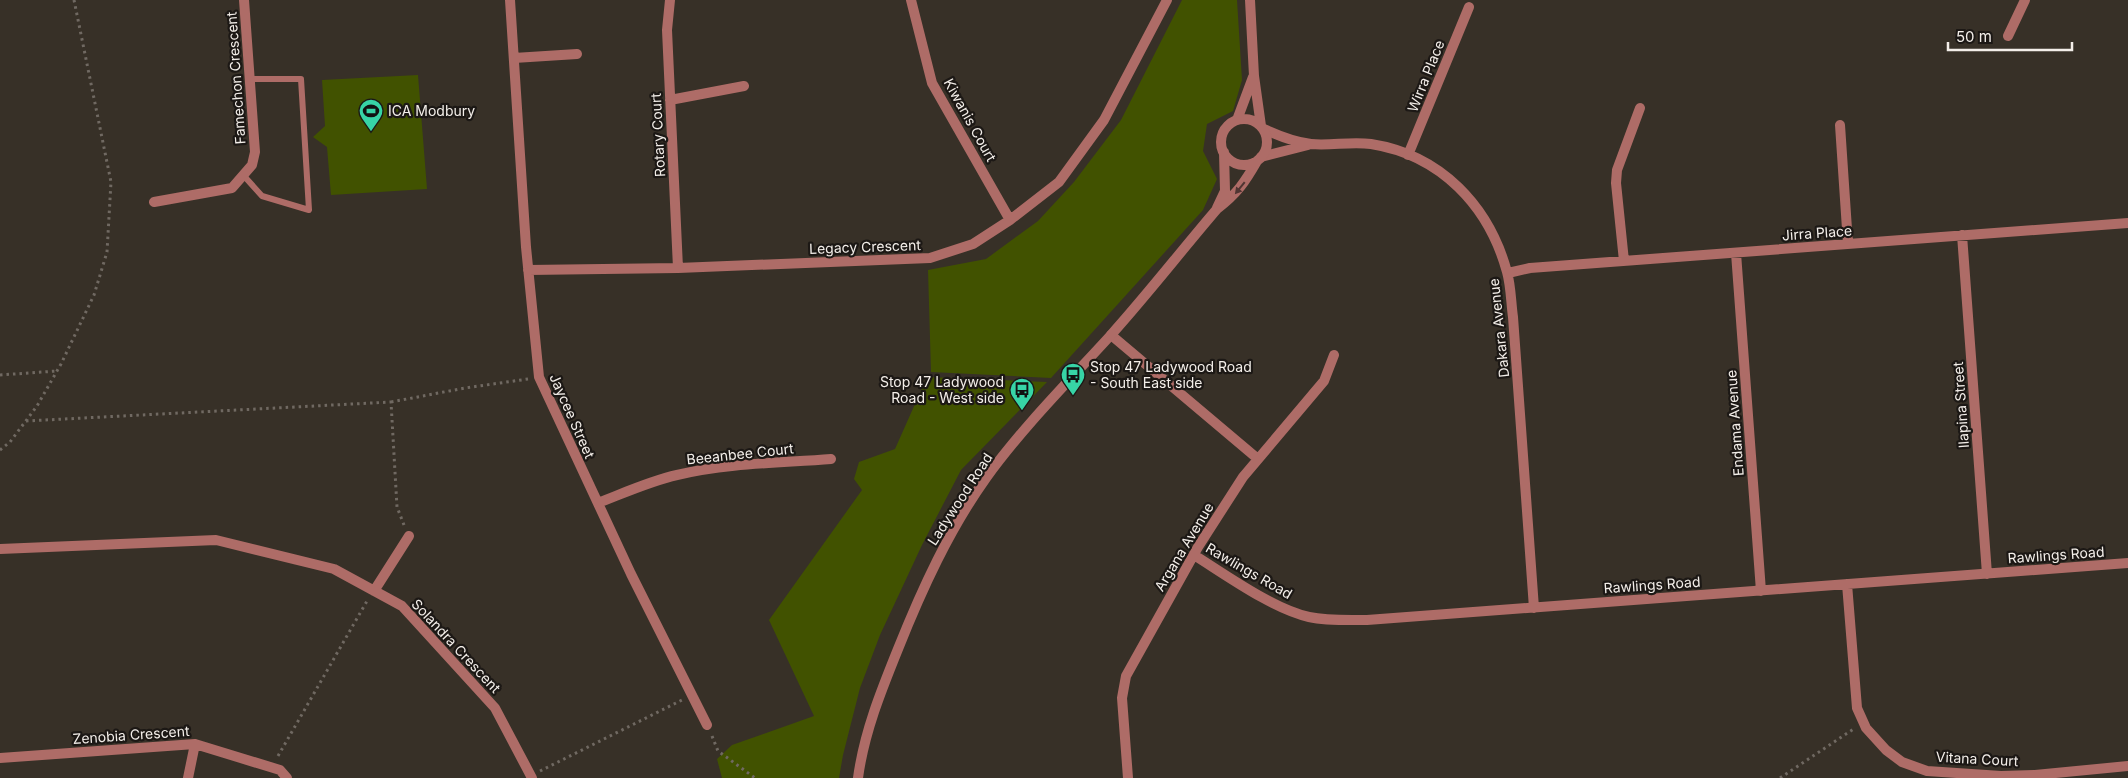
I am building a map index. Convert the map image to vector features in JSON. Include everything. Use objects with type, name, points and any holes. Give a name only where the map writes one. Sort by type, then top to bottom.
[{"type":"street","name":"Famechon Crescent","points":[[244,0],[255,152],[252,166],[244,176]]},
{"type":"street","name":"Jaycee Street","points":[[510,0],[528,270],[539,377],[598,503],[707,725]]},
{"type":"street","name":"Rotary Court","points":[[670,0],[667,30],[678,268]]},
{"type":"street","name":"Kiwanis Court","points":[[911,0],[932,82],[1010,220]]},
{"type":"street","name":"Legacy Crescent","points":[[528,270],[678,268],[840,260],[930,258],[973,244],[1010,220],[1059,182],[1104,120],[1167,0]]},
{"type":"street","points":[[1250,0],[1254,76],[1267,141],[1259,159],[1242,164],[1229,158],[1224,152],[1222,145],[1225,130],[1237,120],[1254,76]]},
{"type":"street","points":[[2008,36],[2025,0]]},
{"type":"street","name":"Wirra Place","points":[[1408,155],[1469,7]]},
{"type":"street","points":[[514,58],[576,54]]},
{"type":"street","points":[[670,100],[744,86]]},
{"type":"street","points":[[1624,261],[1616,183],[1617,170],[1640,108]]},
{"type":"street","points":[[1237,120],[1246,119],[1254,121],[1263,128]]},
{"type":"street","points":[[1840,125],[1848,244]]},
{"type":"street","name":"Dakara Avenue","points":[[1263,128],[1287,140],[1312,144],[1371,144],[1408,155],[1445,175],[1475,204],[1494,234],[1508,273],[1513,317],[1534,608]]},
{"type":"street","name":"Dakara Avenue","points":[[1259,159],[1312,144]]},
{"type":"street","name":"Ladywood Road","points":[[1217,209],[1225,191],[1224,152]]},
{"type":"street","name":"Ladywood Road","points":[[858,778],[861,756],[879,694],[908,623],[946,542],[986,478],[1056,392],[1111,335],[1217,209],[1233,197],[1259,159]]},
{"type":"street","points":[[154,202],[232,188],[244,176]]},
{"type":"street","name":"Jirra Place","points":[[1508,273],[1530,268],[2128,222]]},
{"type":"street","name":"Ilapina Street","points":[[1962,235],[1987,574]]},
{"type":"street","name":"Endama Avenue","points":[[1736,253],[1762,590]]},
{"type":"street","points":[[1111,335],[1258,458]]},
{"type":"street","name":"Argana Avenue","points":[[1128,778],[1122,698],[1126,676],[1194,555],[1242,477],[1324,381],[1334,355]]},
{"type":"street","name":"Beeanbee Court","points":[[598,503],[644,485],[694,472],[831,459]]},
{"type":"street","points":[[374,590],[410,536]]},
{"type":"street","name":"Solandra Crescent","points":[[0,548],[216,540],[334,569],[402,606],[495,708],[531,777]]},
{"type":"street","name":"Rawlings Road","points":[[1194,555],[1266,598],[1294,612],[1331,620],[1367,620],[2128,563]]},
{"type":"street","name":"Vitana Court","points":[[1847,584],[1854,689],[1858,708],[1866,728],[1886,750],[1902,762],[1927,771],[2001,776],[2035,775],[2128,766]]},
{"type":"street","points":[[188,778],[195,744]]},
{"type":"street","name":"Zenobia Crescent","points":[[0,758],[195,744],[272,767],[280,770],[287,778]]},
{"type":"lane","points":[[244,176],[262,196],[309,210],[301,79],[250,79]]},
{"type":"path","points":[[0,450],[10,442],[26,421],[57,371],[94,295],[107,252],[111,209],[111,182],[74,0]]},
{"type":"path","points":[[0,375],[57,371]]},
{"type":"path","points":[[26,421],[391,402],[539,377]]},
{"type":"path","points":[[391,402],[397,507],[410,536]]},
{"type":"path","points":[[272,767],[374,590]]},
{"type":"path","points":[[531,777],[692,695]]},
{"type":"path","points":[[1780,778],[1864,722]]},
{"type":"path","points":[[707,725],[718,751],[755,778]]},
{"type":"green space","points":[[1182,0],[1237,0],[1242,80],[1233,111],[1207,124],[1203,151],[1217,179],[1203,210],[1051,378],[931,372],[928,270],[986,259],[1038,221],[1074,182],[1121,120]]},
{"type":"green space","name":"ICA Modbury","points":[[418,75],[427,189],[331,195],[327,147],[313,137],[325,126],[322,80]]},
{"type":"green space","points":[[927,377],[1047,382],[961,470],[922,545],[880,635],[860,688],[839,778],[722,778],[717,759],[732,745],[814,716],[769,620],[862,490],[854,479],[859,462],[895,449]]},
{"type":"place","name":"ICA Modbury","points":[[371,132]]},
{"type":"place","name":"Stop 47 Ladywood Road - South East side","points":[[1073,396]]},
{"type":"place","name":"Stop 47 Ladywood Road - West side","points":[[1022,411]]}]
